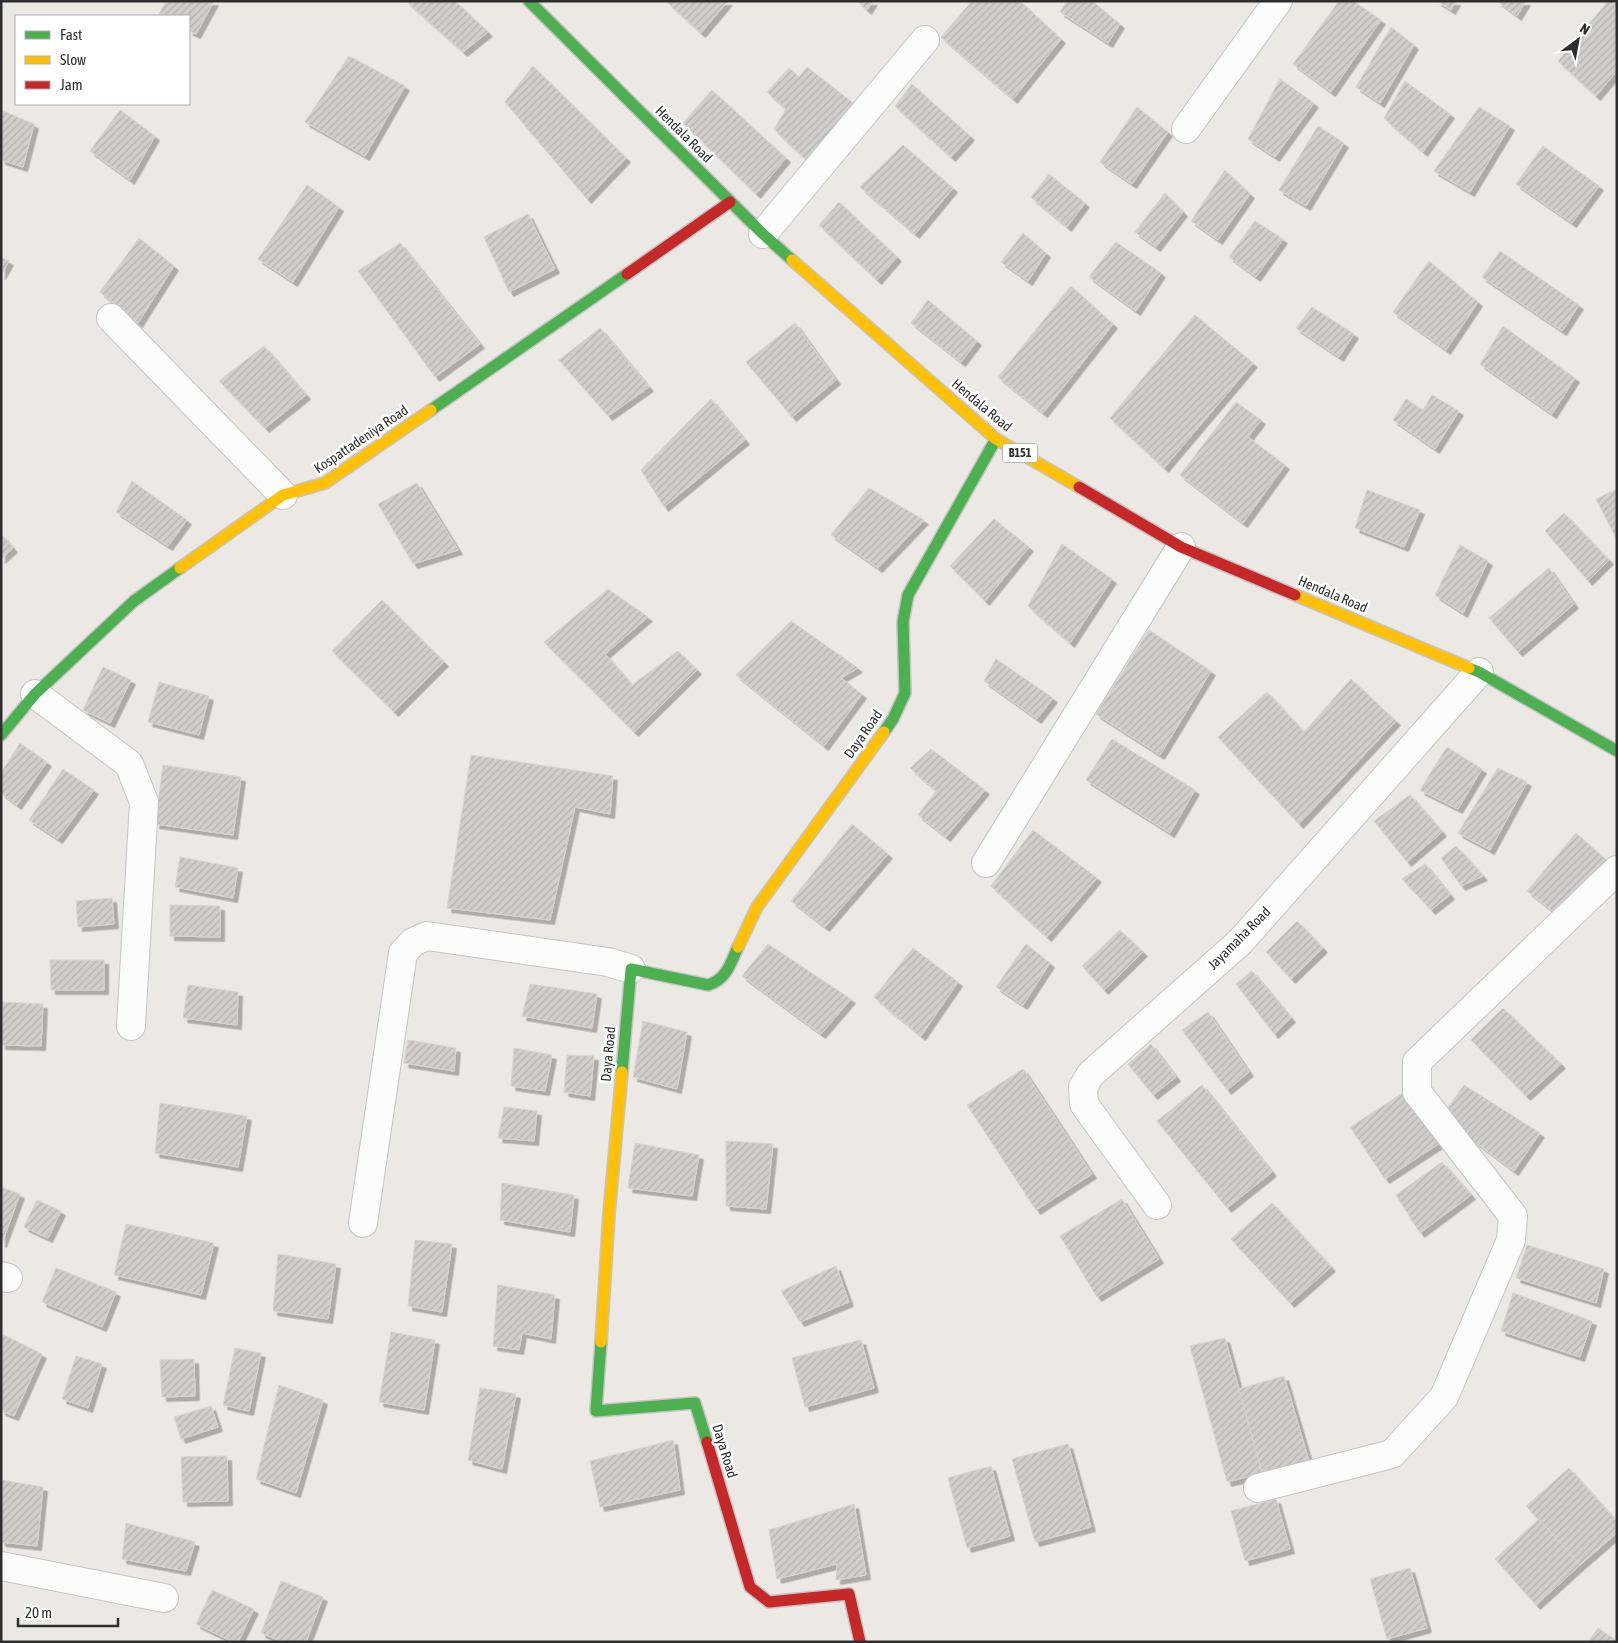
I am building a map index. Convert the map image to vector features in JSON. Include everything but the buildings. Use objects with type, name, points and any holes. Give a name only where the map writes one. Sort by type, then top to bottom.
[{"type":"street","name":"Hendala Road","points":[[529,1],[763,234],[996,438],[1181,546],[1479,672],[1617,751]]},
{"type":"street","points":[[1186,129],[1278,1]]},
{"type":"street","points":[[763,234],[925,40]]},
{"type":"street","name":"Kospattadeniya Road","points":[[1,734],[35,694],[134,601],[283,496],[325,483],[730,202]]},
{"type":"street","points":[[111,318],[283,496]]},
{"type":"street","name":"Daya Road","points":[[860,1642],[849,1594],[769,1602],[750,1587],[695,1403],[596,1411],[609,1214],[630,969],[708,985],[718,982],[725,974],[757,908],[893,719],[906,692],[903,622],[908,595],[996,438]]},
{"type":"street","points":[[986,862],[1181,546]]},
{"type":"street","name":"Jayamaha Road","points":[[1157,1205],[1084,1104],[1083,1087],[1091,1074],[1240,942],[1479,672]]},
{"type":"street","points":[[35,694],[129,764],[144,802],[131,1026]]},
{"type":"street","points":[[1258,1488],[1392,1454],[1444,1397],[1511,1240],[1513,1216],[1418,1092],[1417,1062],[1617,870]]},
{"type":"street","points":[[363,1223],[403,953],[413,942],[427,936],[608,962],[630,969]]},
{"type":"street","points":[[1,1566],[164,1598]]},
{"type":"traffic: fast","points":[[529,1],[763,234],[792,260]]},
{"type":"traffic: fast","points":[[431,410],[627,274]]},
{"type":"traffic: fast","points":[[884,732],[893,719],[905,693],[903,622],[908,595],[996,439]]},
{"type":"traffic: fast","points":[[1,735],[35,694],[134,601],[180,568]]},
{"type":"traffic: fast","points":[[1469,668],[1617,751]]},
{"type":"traffic: fast","points":[[622,1072],[631,969],[708,985],[724,975],[738,947]]},
{"type":"traffic: fast","points":[[601,1342],[596,1411],[695,1403],[707,1442]]},
{"type":"traffic: slow","points":[[792,260],[996,439],[1079,487]]},
{"type":"traffic: slow","points":[[180,568],[283,495],[325,483],[431,410]]},
{"type":"traffic: slow","points":[[1295,595],[1469,668]]},
{"type":"traffic: slow","points":[[738,947],[757,907],[884,732]]},
{"type":"traffic: slow","points":[[601,1342],[609,1214],[622,1072]]},
{"type":"traffic: jam","points":[[627,274],[730,202]]},
{"type":"traffic: jam","points":[[1079,487],[1181,547],[1295,595]]},
{"type":"traffic: jam","points":[[707,1442],[750,1587],[769,1602],[849,1594],[860,1642]]}]
